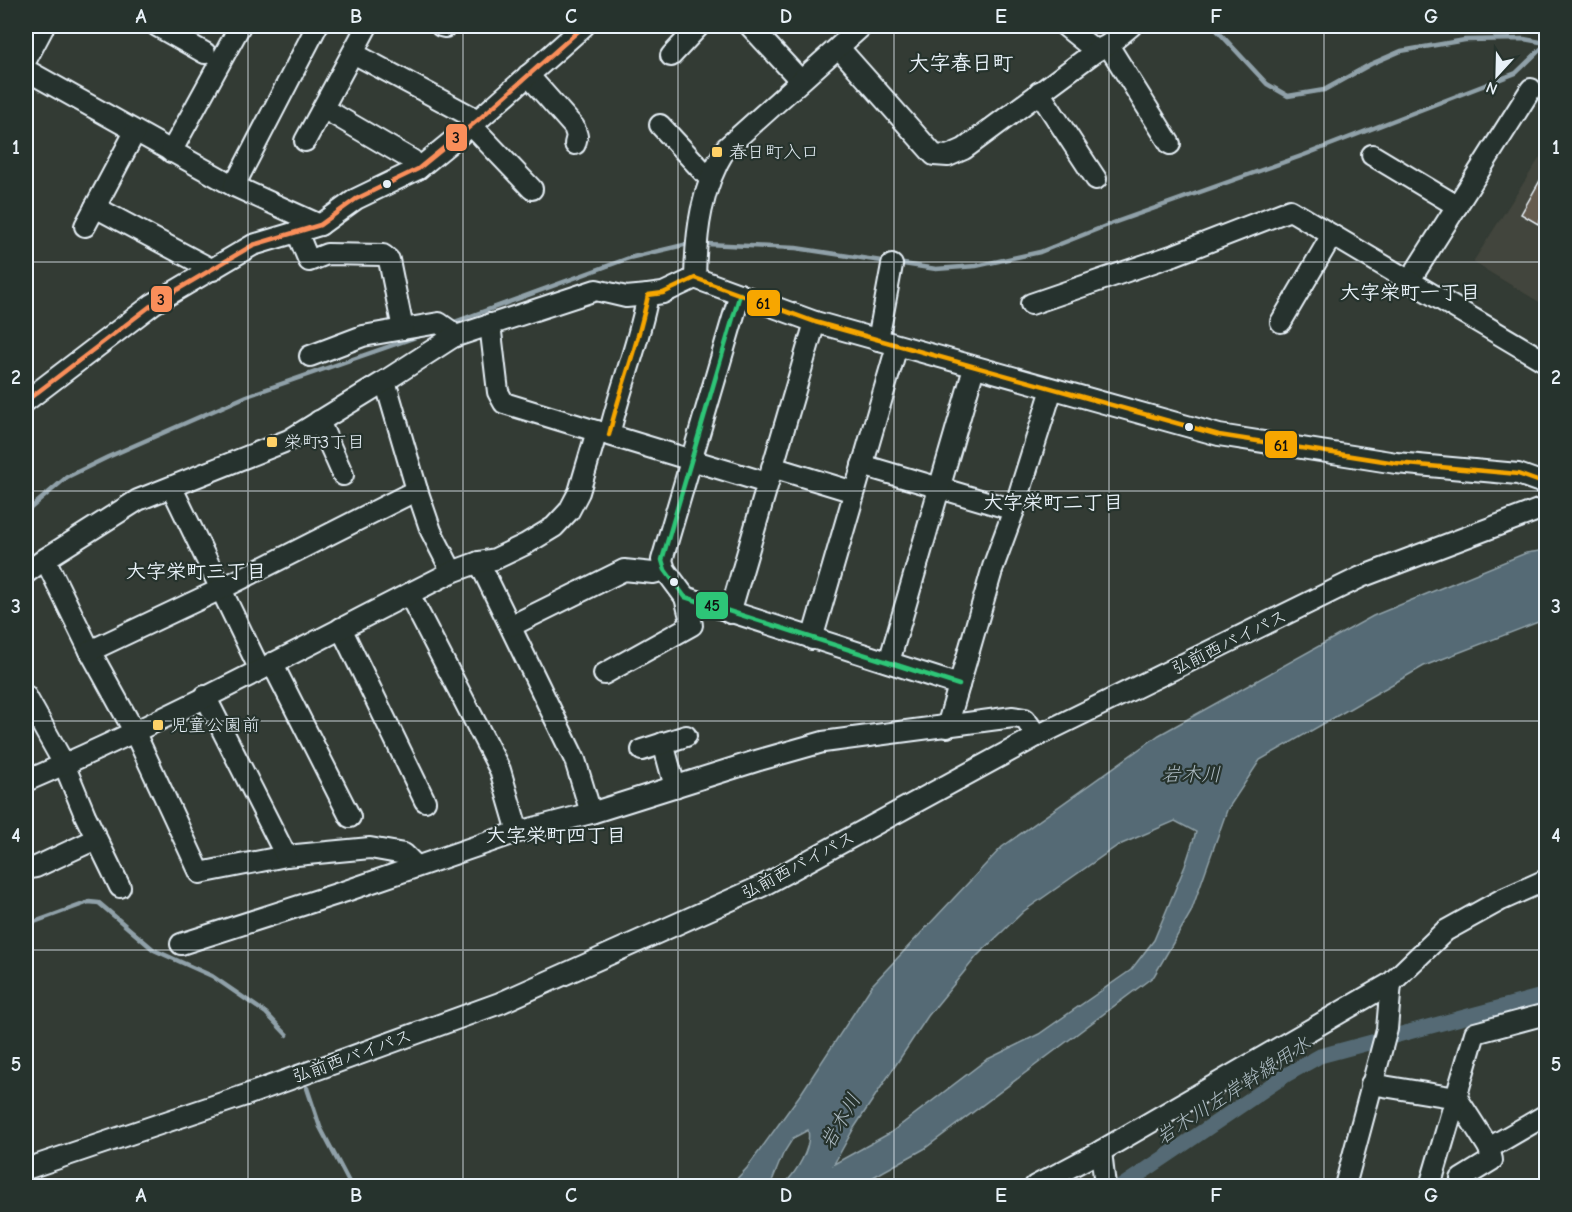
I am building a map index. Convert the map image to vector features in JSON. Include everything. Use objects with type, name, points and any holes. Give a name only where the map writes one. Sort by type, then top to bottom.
[{"type":"street","points":[[26,60],[44,26]]},
{"type":"street","points":[[157,26],[206,53]]},
{"type":"street","points":[[171,152],[240,26]]},
{"type":"street","points":[[234,186],[317,26]]},
{"type":"street","points":[[305,141],[367,26]]},
{"type":"street","points":[[441,26],[446,26]]},
{"type":"street","points":[[26,400],[153,304],[253,245],[320,225],[356,199],[418,168],[475,123],[584,26]]},
{"type":"street","points":[[671,56],[699,26]]},
{"type":"street","points":[[750,26],[800,80]]},
{"type":"street","points":[[695,278],[704,196],[726,148],[862,26]]},
{"type":"street","points":[[1065,26],[1102,48],[1170,144]]},
{"type":"street","points":[[839,48],[934,155],[948,156],[964,149],[1131,26]]},
{"type":"street","points":[[353,52],[475,123],[532,189]]},
{"type":"street","points":[[26,70],[234,186],[320,225]]},
{"type":"street","points":[[528,75],[573,127],[577,136],[575,144]]},
{"type":"street","points":[[1410,280],[1531,89]]},
{"type":"street","points":[[1039,92],[1096,179]]},
{"type":"street","points":[[323,108],[412,160],[418,168]]},
{"type":"street","points":[[660,124],[710,180]]},
{"type":"street","points":[[85,226],[135,132]]},
{"type":"street","points":[[1372,155],[1457,206]]},
{"type":"street","points":[[95,207],[213,270]]},
{"type":"street","points":[[1031,304],[1174,255],[1290,210],[1546,362]]},
{"type":"street","points":[[297,232],[309,261],[327,254],[383,255],[389,260],[403,329]]},
{"type":"street","points":[[1281,322],[1332,236]]},
{"type":"street","points":[[812,639],[862,465],[887,343],[892,266]]},
{"type":"street","points":[[310,356],[363,336],[403,329],[447,330],[490,324],[596,290],[626,297],[648,295],[663,293],[695,278],[815,322],[1219,435],[1396,463],[1518,474],[1546,484]]},
{"type":"street","points":[[604,674],[692,625],[685,597],[665,570],[662,560],[740,294]]},
{"type":"street","points":[[26,781],[206,696],[452,572],[495,559],[554,527],[569,511],[579,492],[623,384],[641,329],[648,295]]},
{"type":"street","points":[[730,613],[815,322]]},
{"type":"street","points":[[490,324],[498,392],[504,403],[691,460],[854,492]]},
{"type":"street","points":[[26,573],[138,500],[289,440],[385,381],[447,330]]},
{"type":"street","points":[[889,662],[974,368]]},
{"type":"street","points":[[385,381],[431,531],[452,572]]},
{"type":"street","points":[[947,727],[993,567],[1014,510],[1052,389]]},
{"type":"street","points":[[319,421],[343,475]]},
{"type":"street","points":[[862,465],[1014,510]]},
{"type":"street","points":[[172,488],[221,589],[350,817]]},
{"type":"street","points":[[90,651],[221,589],[417,490]]},
{"type":"street","name":"弘前西バイパス","points":[[26,1169],[246,1095],[500,1003],[762,886],[1037,736],[1361,577],[1546,507]]},
{"type":"street","points":[[45,559],[90,651],[134,731],[200,873],[286,856],[370,848],[404,855],[416,866]]},
{"type":"street","points":[[479,562],[575,760],[591,813]]},
{"type":"street","points":[[511,626],[624,570],[653,573],[665,570]]},
{"type":"street","points":[[409,594],[500,770],[518,832]]},
{"type":"street","points":[[685,597],[959,685]]},
{"type":"street","points":[[341,628],[425,801]]},
{"type":"street","points":[[26,696],[64,764],[120,887]]},
{"type":"street","points":[[206,696],[286,856]]},
{"type":"street","points":[[181,944],[518,832],[591,813],[756,760],[823,742],[1013,717],[1025,719],[1037,736]]},
{"type":"street","points":[[642,750],[686,736]]},
{"type":"street","points":[[663,743],[675,787]]},
{"type":"street","points":[[26,869],[36,867],[96,838]]},
{"type":"street","points":[[1035,1186],[1101,1151],[1391,983],[1445,932],[1502,900],[1546,880]]},
{"type":"street","points":[[1345,1186],[1385,1037],[1391,983]]},
{"type":"street","points":[[1430,1186],[1475,1033],[1546,1014]]},
{"type":"street","points":[[1371,1084],[1457,1098],[1489,1148],[1492,1160],[1461,1179]]},
{"type":"street","points":[[1489,1148],[1546,1115]]},
{"type":"street","points":[[1101,1151],[1106,1186]]},
{"type":"shaded area","points":[[1546,148],[1546,306],[1473,262]]},
{"type":"water","name":"岩木川","points":[[1546,550],[1546,619],[1424,666],[1260,760],[1227,810],[1191,912],[1154,976],[924,1149],[857,1186],[783,1186],[798,1167],[805,1152],[808,1145],[808,1130],[793,1138],[783,1154],[770,1186],[730,1186],[747,1168],[802,1092],[873,984],[1002,847],[1159,735],[1373,616],[1526,553]],"holes":[[[1175,821],[1196,832],[1185,866],[1154,940],[1131,970],[1039,1034],[986,1060],[890,1133],[834,1164],[854,1128],[928,1016],[977,956],[1024,911],[1117,846]]]},
{"type":"building","points":[[1546,170],[1546,211],[1538,224],[1521,214]]},
{"type":"waterway","points":[[1213,26],[1267,84],[1288,96],[1324,90],[1371,64],[1401,51],[1465,40],[1524,39],[1546,43]]},
{"type":"waterway","points":[[897,263],[936,269],[976,266],[1040,252],[1113,223],[1304,155],[1516,73],[1546,44]]},
{"type":"waterway","points":[[449,324],[629,258],[688,244]]},
{"type":"waterway","points":[[706,244],[796,248],[888,262]]},
{"type":"waterway","points":[[26,512],[67,477],[108,457],[247,396],[419,336]]},
{"type":"waterway","points":[[26,925],[89,902],[99,903],[154,950],[212,976],[266,1013],[287,1035]]},
{"type":"waterway","name":"岩木川左岸幹線用水","points":[[1122,1186],[1286,1075],[1320,1056],[1546,995]]},
{"type":"waterway","points":[[307,1088],[320,1127],[351,1186]]},
{"type":"transit line","name":"3","points":[[26,401],[153,304],[253,245],[320,225],[356,199],[418,169],[478,120],[584,26]]},
{"type":"transit line","name":"61","points":[[609,435],[640,331],[648,295],[663,293],[695,278],[815,322],[1219,435],[1396,463],[1518,474],[1546,484]]},
{"type":"transit line","name":"45","points":[[740,294],[662,560],[665,570],[685,597],[959,685]]},
{"type":"place","name":"春日町入口","points":[[717,152]]},
{"type":"place","name":"栄町3丁目","points":[[272,442]]},
{"type":"place","name":"児童公園前","points":[[158,725]]},
{"type":"district","name":"大字春日町","points":[[961,63]]},
{"type":"district","name":"大字栄町一丁目","points":[[1410,292]]},
{"type":"district","name":"大字栄町二丁目","points":[[1053,502]]},
{"type":"district","name":"大字栄町三丁目","points":[[196,571]]},
{"type":"district","name":"大字栄町四丁目","points":[[556,835]]}]
